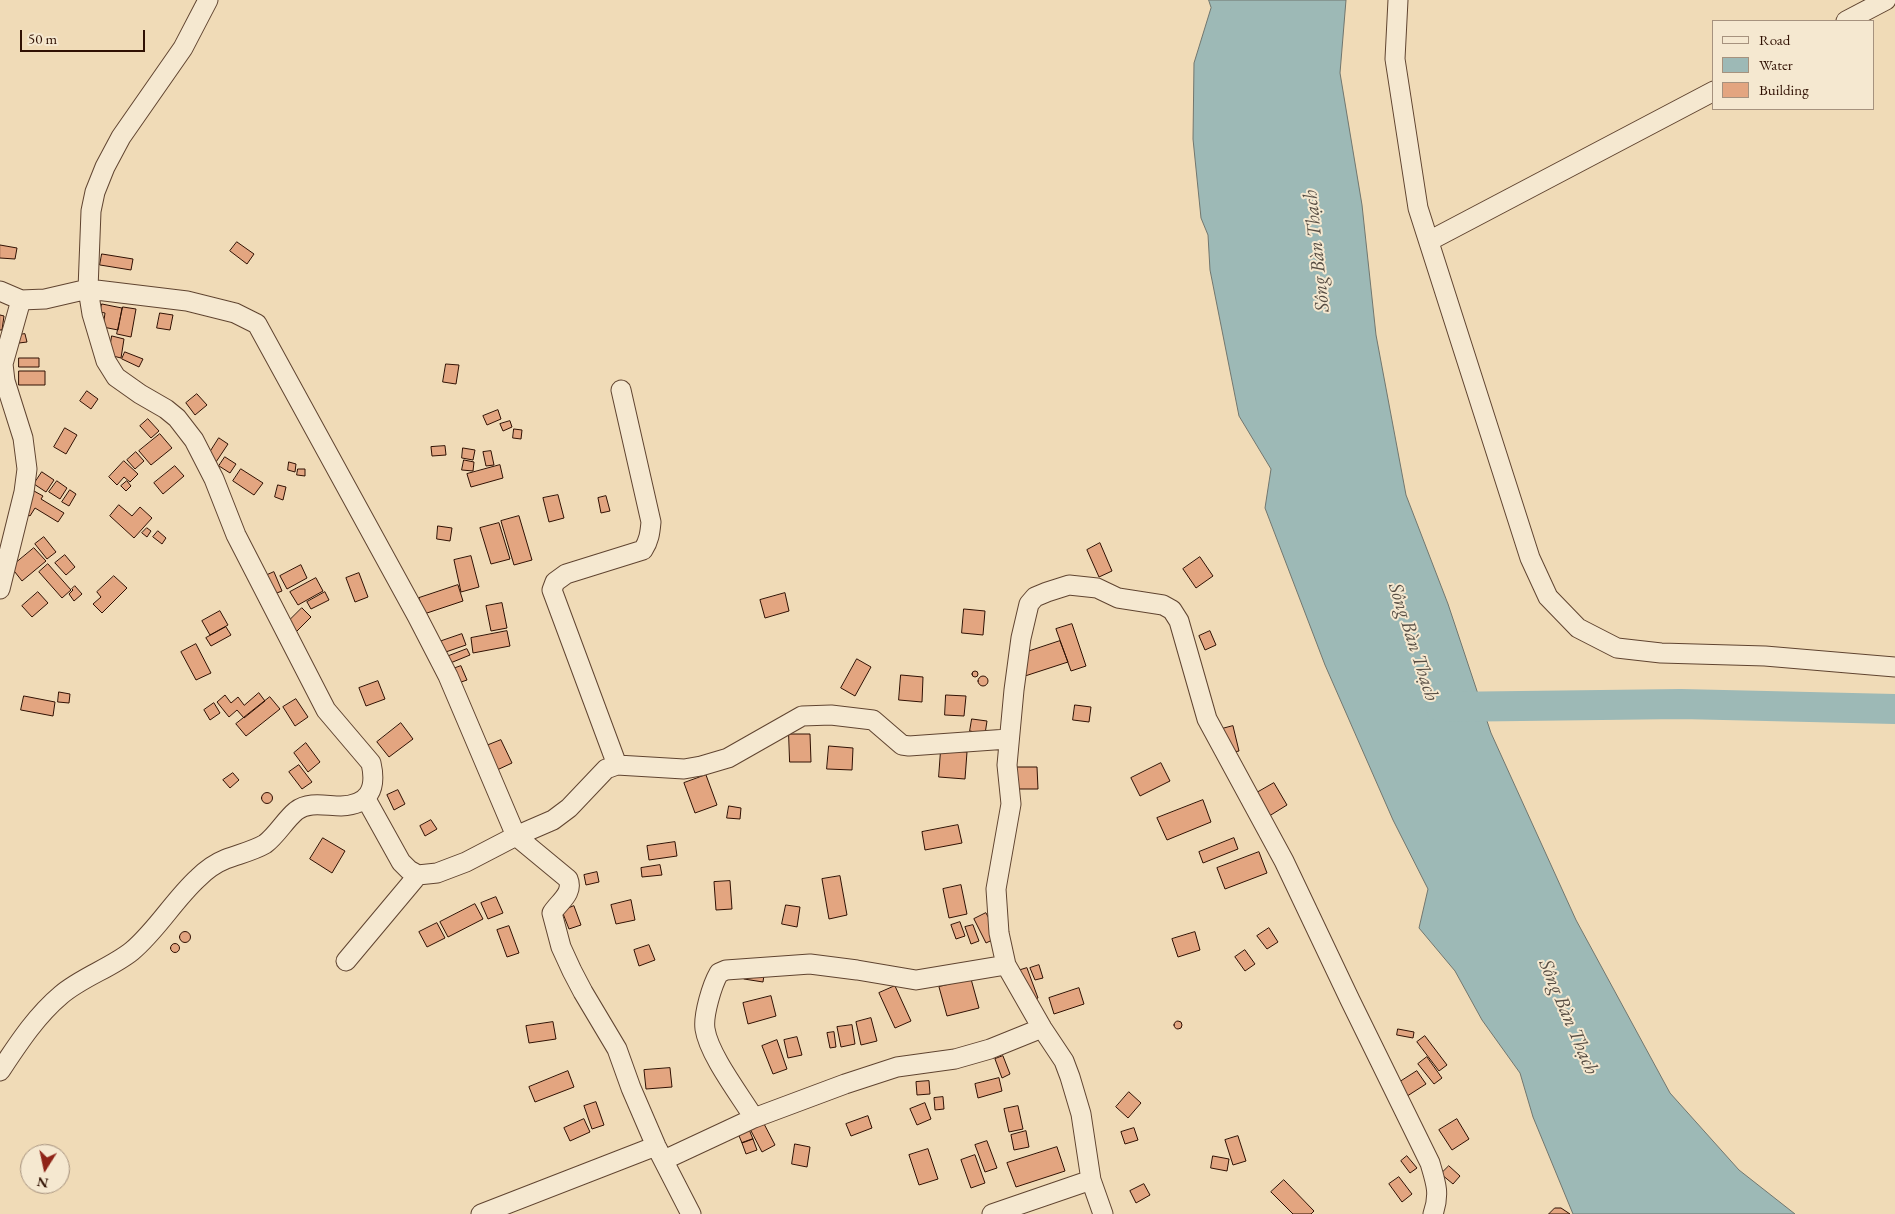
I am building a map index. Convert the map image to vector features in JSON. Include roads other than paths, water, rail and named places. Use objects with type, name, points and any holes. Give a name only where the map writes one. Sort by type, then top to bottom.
[{"type":"street","points":[[0,1072],[24,1033],[61,995],[130,952],[197,878],[212,866],[224,859],[266,843],[297,810],[305,806],[352,804],[366,799],[373,787],[374,774],[372,763],[326,710],[236,535],[214,479],[194,440],[166,409],[126,385],[110,369],[100,345],[92,314],[88,289],[91,211],[95,192],[105,167],[139,109],[183,48],[208,0]]},
{"type":"street","points":[[1398,0],[1395,59],[1418,208],[1530,558],[1548,597],[1578,628],[1617,648],[1661,653],[1766,656],[1895,667]]},
{"type":"street","points":[[1848,20],[1886,0]]},
{"type":"street","points":[[1429,241],[1712,92]]},
{"type":"street","points":[[0,291],[21,300],[45,299],[88,289],[186,301],[235,313],[257,324],[435,650],[452,685],[516,836],[568,879],[570,890],[552,913],[562,947],[583,992],[618,1049],[631,1088],[660,1153],[691,1214]]},
{"type":"street","points":[[0,589],[24,492],[27,469],[24,438],[5,381],[3,364],[21,300]]},
{"type":"street","points":[[618,765],[552,590],[554,582],[566,574],[643,550],[647,544],[650,534],[650,522],[621,390]]},
{"type":"street","points":[[1102,1214],[1091,1180],[1081,1114],[1070,1077],[1064,1061],[1042,1028],[1006,964],[998,933],[996,889],[1011,804],[1007,766],[1008,739],[1021,638],[1029,604],[1035,597],[1069,585],[1097,588],[1118,598],[1163,605],[1172,610],[1179,621],[1207,719],[1284,861],[1430,1163],[1438,1186],[1437,1203],[1433,1214]]},
{"type":"street","points":[[366,799],[400,862],[418,875],[437,872],[466,862],[516,836],[553,820],[568,808],[606,769],[618,765],[684,769],[701,766],[728,758],[802,716],[813,714],[873,720],[902,745],[908,746],[1008,739]]},
{"type":"street","points":[[346,961],[418,875]]},
{"type":"street","points":[[754,1118],[716,1057],[708,1040],[705,1027],[711,990],[719,973],[726,970],[810,964],[916,980],[1006,964]]},
{"type":"street","points":[[481,1214],[660,1153],[897,1066],[955,1059],[990,1049],[1042,1028]]},
{"type":"street","points":[[992,1214],[1091,1180]]},
{"type":"water","name":"Sông Bàn Thạch","points":[[1209,0],[1346,0],[1340,73],[1362,205],[1376,335],[1406,495],[1448,604],[1491,733],[1576,920],[1670,1093],[1739,1170],[1795,1214],[1573,1214],[1533,1117],[1520,1073],[1482,1020],[1455,971],[1419,928],[1428,889],[1393,820],[1325,665],[1265,508],[1271,469],[1239,416],[1210,270],[1208,235],[1201,218],[1193,139],[1194,63],[1211,8]]},
{"type":"waterway","name":"Sông Bàn Thạch","points":[[1441,707],[1681,704],[1895,709]]}]
